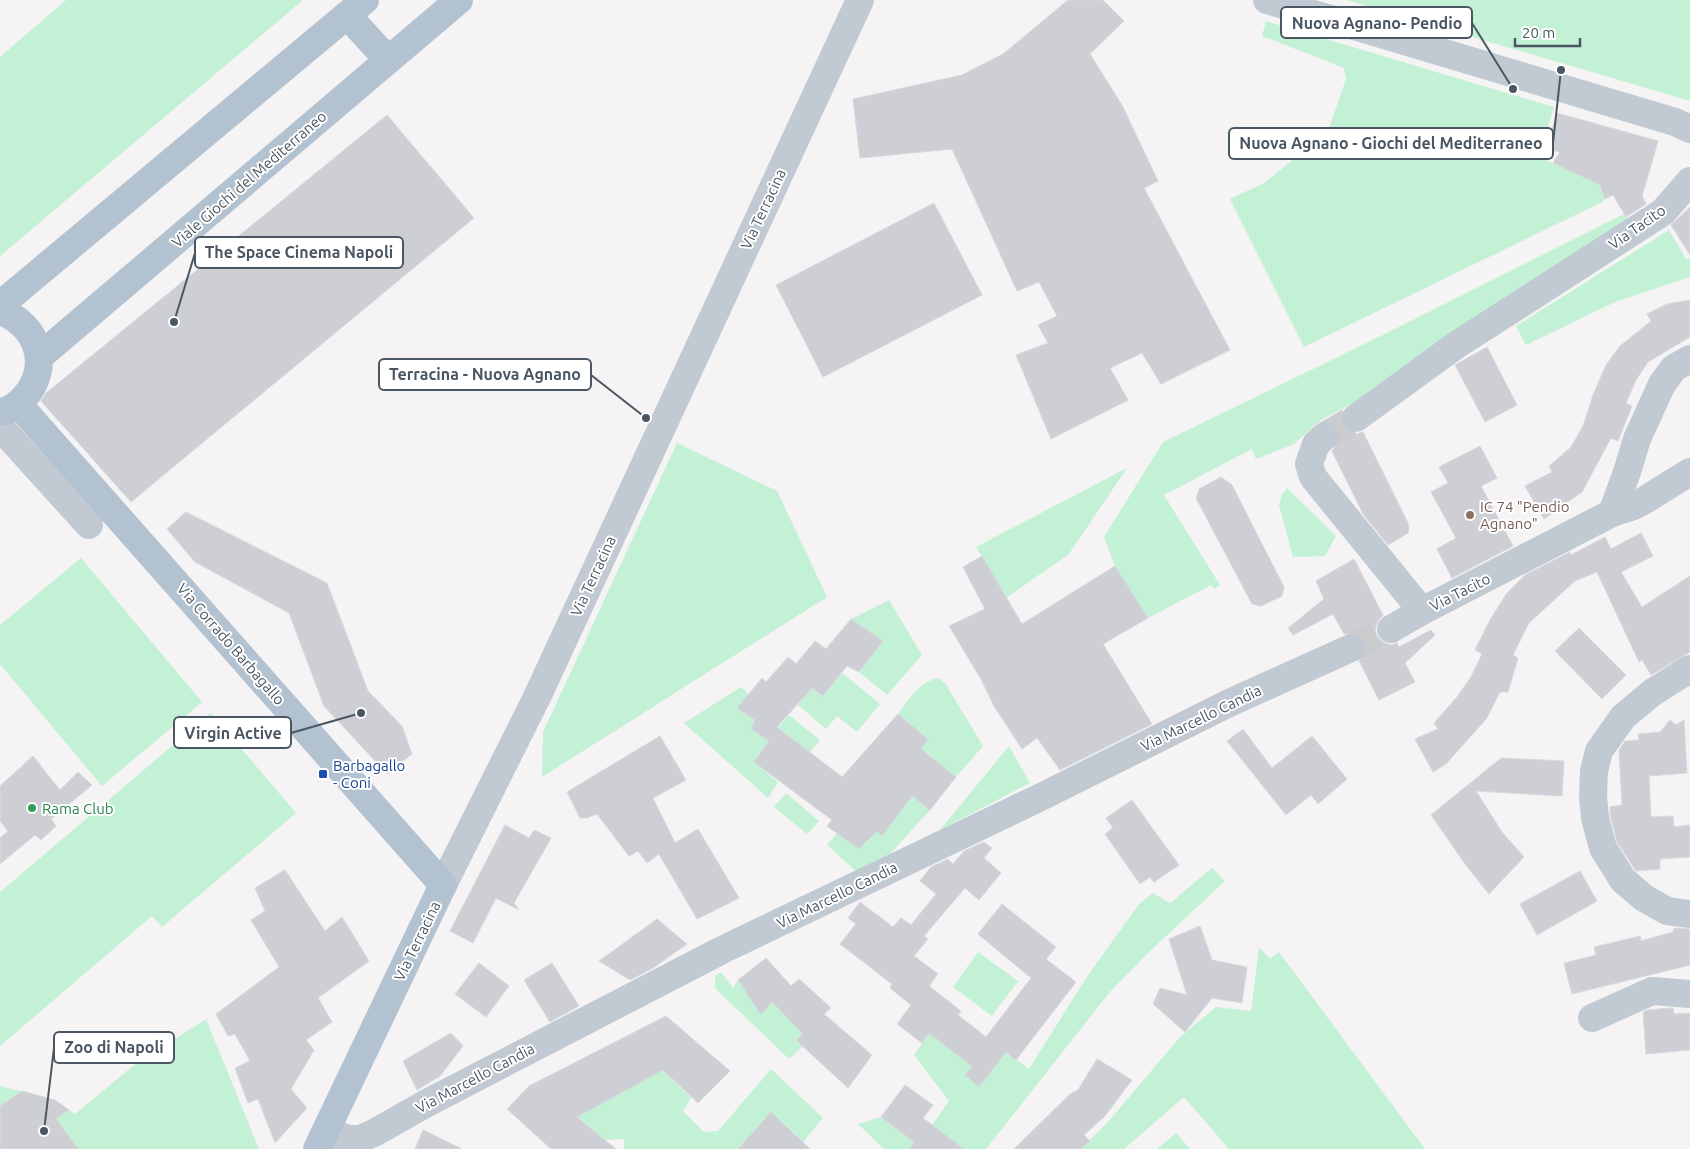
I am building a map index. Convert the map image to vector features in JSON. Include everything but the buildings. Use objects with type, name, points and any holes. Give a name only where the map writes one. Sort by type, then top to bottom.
[{"type":"main road","name":"Viale Giochi del Mediterraneo","points":[[39,357],[459,0]]},
{"type":"main road","points":[[0,305],[356,7],[388,60]]},
{"type":"main road","points":[[0,311],[11,315],[25,326],[34,340],[39,357],[38,374],[30,391],[9,408]]},
{"type":"main road","name":"Via Corrado Barbagallo","points":[[9,408],[443,885]]},
{"type":"main road","name":"Via Terracina","points":[[322,1140],[443,885]]},
{"type":"street","name":"Via Terracina","points":[[443,885],[537,697],[860,0]]},
{"type":"street","points":[[1267,0],[1675,122],[1690,129]]},
{"type":"street","name":"Via Tacito","points":[[1356,418],[1455,346],[1663,212],[1690,181]]},
{"type":"street","points":[[1612,514],[1636,439],[1662,384],[1674,368],[1690,359]]},
{"type":"street","points":[[0,427],[89,525]]},
{"type":"street","name":"Via Tacito","points":[[1324,436],[1316,444],[1309,464],[1313,477],[1422,611],[1612,514],[1640,503],[1690,472]]},
{"type":"street","points":[[1391,629],[1422,611]]},
{"type":"street","name":"Via Marcello Candia","points":[[322,1140],[360,1139],[374,1133],[427,1103],[835,894],[1043,796],[1249,694],[1351,648]]},
{"type":"street","points":[[1688,677],[1653,692],[1623,717],[1599,751],[1594,770],[1593,796],[1594,818],[1603,848],[1623,880],[1644,898],[1667,911],[1690,914]]},
{"type":"street","points":[[1592,1018],[1652,991],[1690,994]]},
{"type":"green space","points":[[66,0],[303,0],[0,256],[0,57]]},
{"type":"green space","points":[[1347,0],[1690,0],[1690,101]]},
{"type":"green space","points":[[1266,21],[1554,107],[1539,157],[1600,185],[1605,199],[1304,347],[1230,199],[1264,183],[1328,131],[1346,79],[1344,68],[1262,36]]},
{"type":"green space","points":[[1624,214],[1629,222],[1377,390],[1321,420],[1294,444],[1256,459],[1252,449],[1164,495],[1220,585],[1215,589],[1211,585],[1148,618],[1115,566],[1104,537],[1163,442],[1391,331]]},
{"type":"green space","points":[[1669,230],[1686,259],[1690,257],[1690,277],[1615,302],[1526,345],[1516,326]]},
{"type":"green space","points":[[677,443],[777,491],[827,597],[542,777],[543,732]]},
{"type":"green space","points":[[1127,468],[1069,554],[1006,598],[976,547]]},
{"type":"green space","points":[[1287,488],[1336,536],[1325,556],[1293,557],[1279,505],[1282,494]]},
{"type":"green space","points":[[81,558],[202,702],[102,786],[0,664],[0,625]]},
{"type":"green space","points":[[889,600],[922,655],[887,695],[859,672],[883,641],[851,619]]},
{"type":"green space","points":[[842,673],[880,704],[857,732],[837,716],[826,729],[798,705],[812,688],[823,696]]},
{"type":"green space","points":[[938,678],[945,683],[983,746],[956,777],[913,759],[928,739],[898,714],[920,687]]},
{"type":"green space","points":[[741,687],[749,694],[738,708],[755,720],[752,730],[769,741],[754,762],[778,782],[768,798],[684,723]]},
{"type":"green space","points":[[211,713],[296,813],[162,927],[152,916],[0,1046],[0,892]]},
{"type":"green space","points":[[789,715],[820,740],[809,753],[778,728]]},
{"type":"green space","points":[[1009,746],[1030,783],[940,830]]},
{"type":"green space","points":[[906,791],[930,810],[888,856],[858,873],[827,845],[837,833],[877,831],[882,836]]},
{"type":"green space","points":[[786,793],[819,821],[807,834],[774,807]]},
{"type":"green space","points":[[1212,868],[1225,881],[1148,953],[1109,993],[986,1149],[960,1149],[932,1125],[949,1101],[914,1055],[936,1024],[946,1031],[959,1015],[973,1027],[954,1052],[972,1066],[965,1075],[979,1086],[1006,1052],[1029,1069],[1086,978],[1139,904],[1153,893],[1170,903]]},
{"type":"green space","points":[[1259,947],[1270,959],[1279,952],[1425,1149],[1229,1149],[1184,1097],[1124,1149],[1081,1149],[1108,1122],[1179,1038],[1216,1007],[1251,1011]]},
{"type":"green space","points":[[978,952],[1018,981],[992,1016],[953,987]]},
{"type":"green space","points":[[721,972],[733,988],[738,980],[761,1014],[772,1002],[803,1034],[796,1040],[803,1046],[789,1059],[715,988],[715,976]]},
{"type":"green space","points":[[206,1019],[259,1149],[0,1149],[0,1086],[55,1100],[75,1114],[133,1066]]},
{"type":"green space","points":[[771,1069],[823,1118],[803,1142],[771,1112],[738,1149],[624,1149],[624,1139],[605,1140],[571,1112],[600,1104],[663,1070],[691,1098],[683,1111],[704,1132],[718,1131]]},
{"type":"green space","points":[[881,1117],[914,1142],[909,1149],[884,1149],[858,1124]]},
{"type":"green space","points":[[1176,1133],[1190,1149],[1157,1149]]},
{"type":"tunnel","points":[[1325,436],[1356,418]]},
{"type":"tunnel","points":[[1351,648],[1391,629]]},
{"type":"place","name":"Nuova Agnano - Giochi del Mediterraneo","points":[[1561,70]]},
{"type":"place","name":"Nuova Agnano- Pendio","points":[[1513,89]]},
{"type":"place","name":"The Space Cinema Napoli","points":[[174,322]]},
{"type":"place","name":"Terracina - Nuova Agnano","points":[[646,418]]},
{"type":"place","name":"IC 74 \"Pendio Agnano\"","points":[[1470,515]]},
{"type":"place","name":"Virgin Active","points":[[361,713]]},
{"type":"place","name":"Barbagallo - Coni","points":[[323,774]]},
{"type":"place","name":"Rama Club","points":[[32,808]]},
{"type":"place","name":"Zoo di Napoli","points":[[44,1131]]}]
